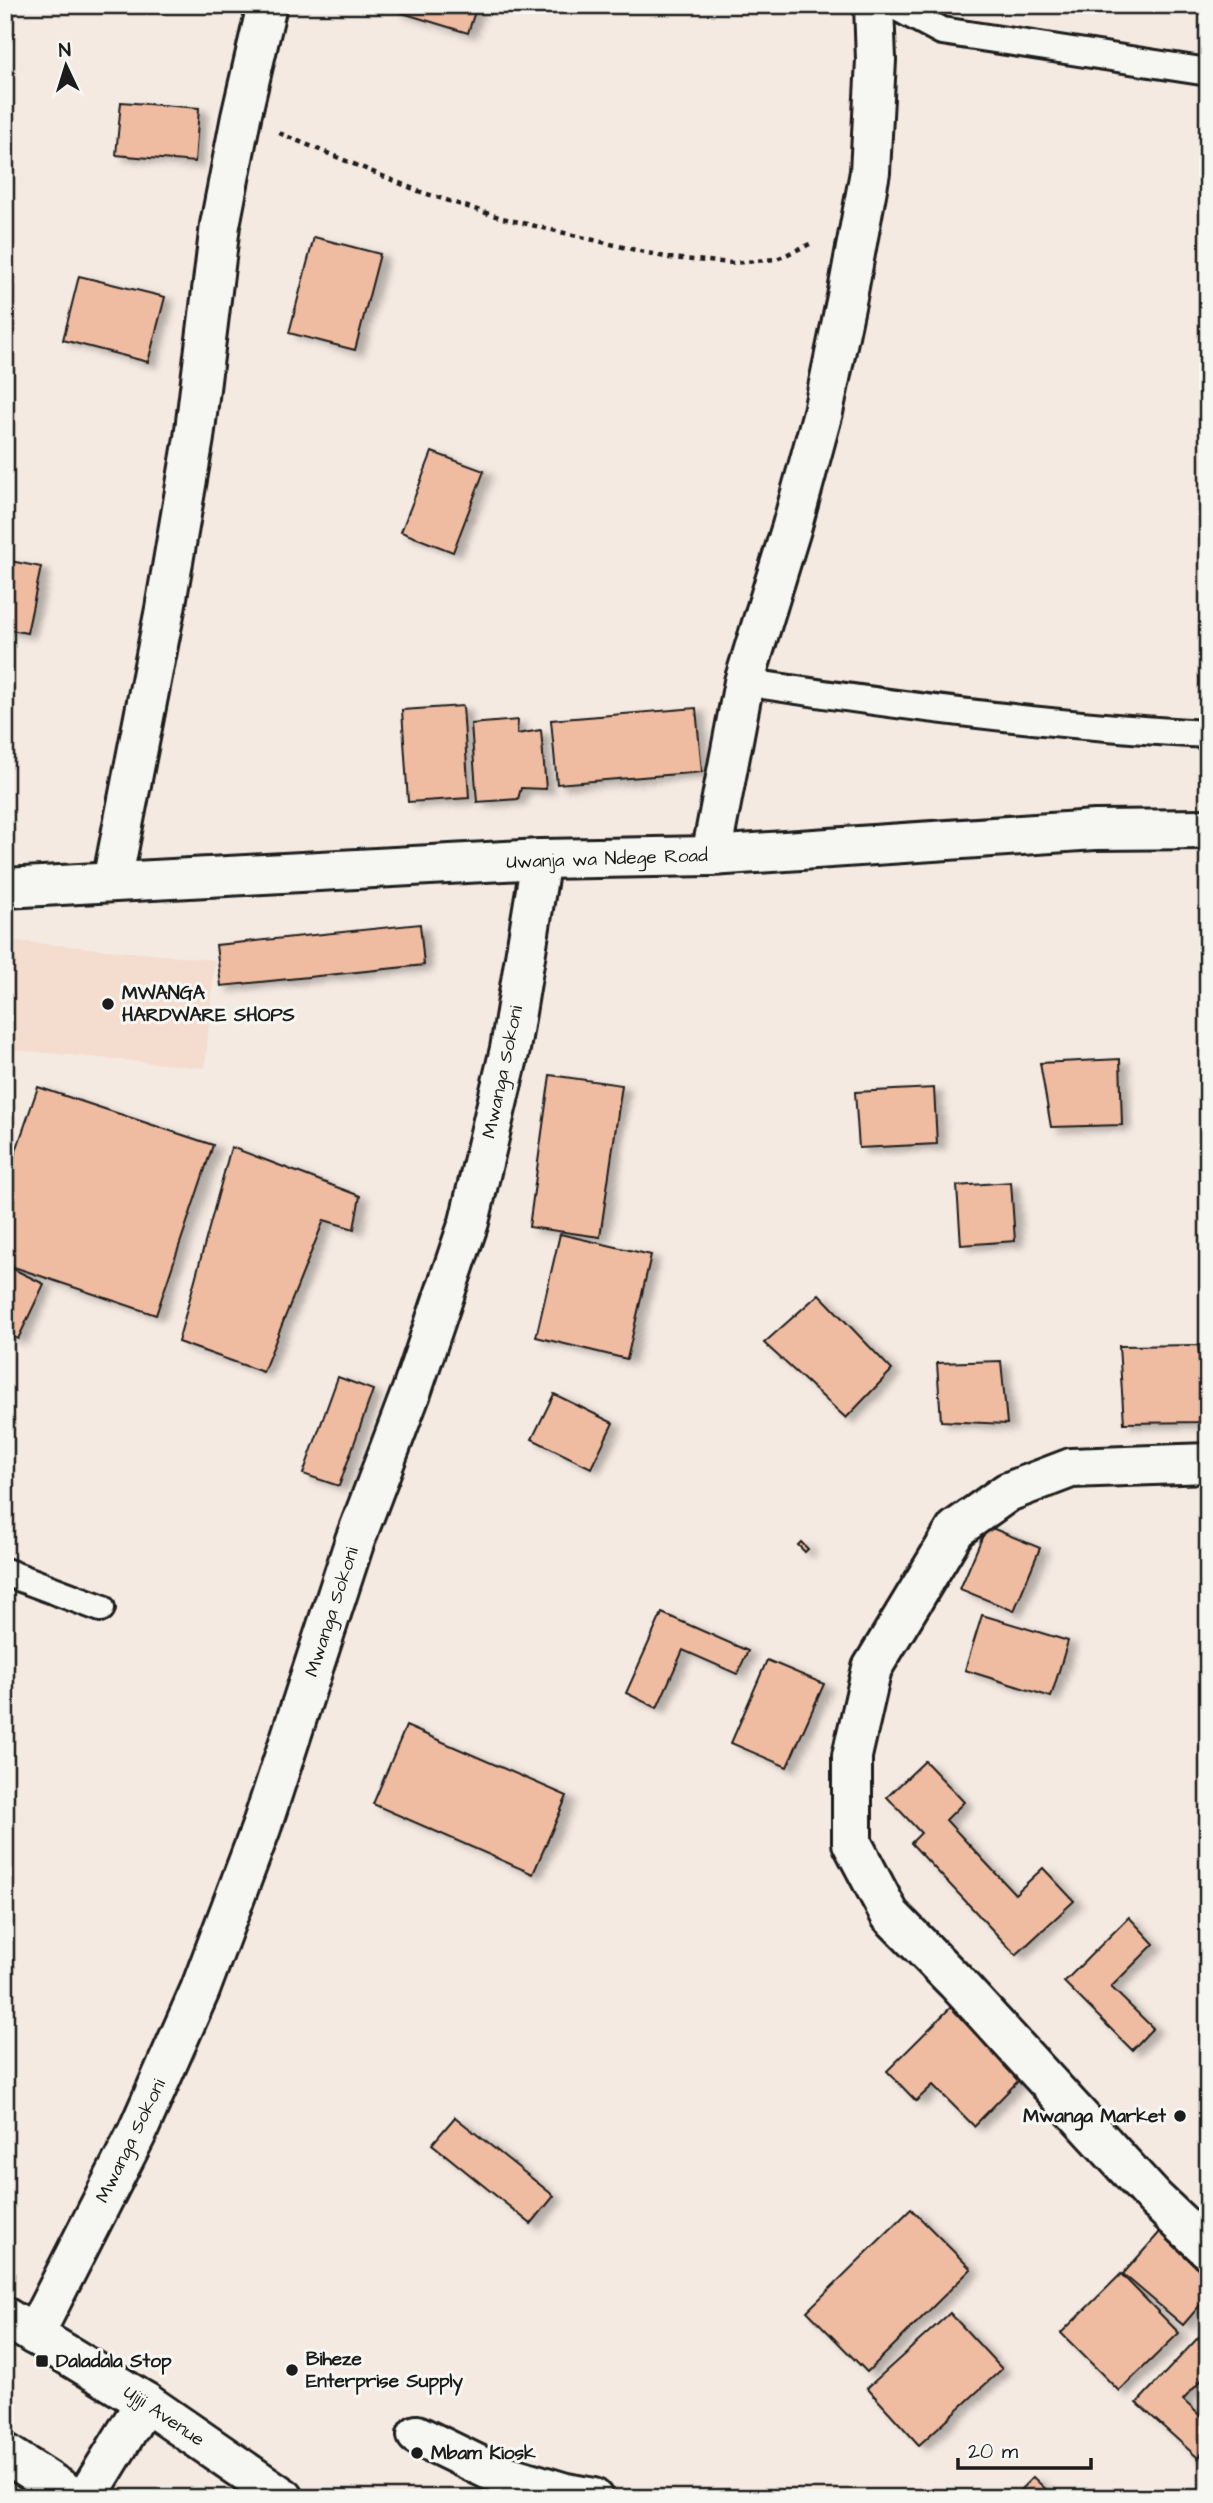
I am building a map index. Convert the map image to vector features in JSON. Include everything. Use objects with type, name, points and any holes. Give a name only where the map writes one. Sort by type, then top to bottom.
[{"type":"street","points":[[112,882],[185,491],[220,225],[267,5]]},
{"type":"street","points":[[711,856],[744,682],[820,424],[847,297],[870,172],[876,60],[874,5]]},
{"type":"street","name":"Uwanja wa Ndege Road","points":[[5,888],[541,859],[711,856],[1095,830],[1208,828]]},
{"type":"street","name":"Mwanga Sokoni","points":[[20,2326],[136,2135],[200,1990],[261,1828],[355,1540],[412,1390],[465,1235],[510,1049],[541,859]]},
{"type":"street","points":[[1208,1463],[1071,1468],[1008,1492],[956,1529],[872,1668],[852,1756],[852,1843],[890,1915],[956,1982],[1155,2199],[1208,2249]]},
{"type":"street","name":"Ujiji Avenue","points":[[20,2326],[145,2402],[284,2498]]},
{"type":"street","points":[[86,2498],[145,2402]]},
{"type":"street","points":[[417,2435],[489,2470],[566,2493],[593,2498]]},
{"type":"street","points":[[5,2453],[75,2498]]},
{"type":"lane","points":[[893,5],[942,31],[1208,72]]},
{"type":"lane","points":[[744,682],[892,705],[1152,731],[1208,734]]},
{"type":"lane","points":[[5,1572],[101,1608]]},
{"type":"path","points":[[241,117],[421,192],[502,218],[669,258],[733,262],[777,260],[812,244],[820,236]]},
{"type":"shaded area","name":"MWANGA HARDWARE SHOPS","points":[[5,940],[215,960],[205,1068],[5,1049]]},
{"type":"building","points":[[397,5],[477,5],[468,33],[396,11]]},
{"type":"building","points":[[121,102],[199,108],[195,162],[116,155]]},
{"type":"building","points":[[314,237],[380,254],[355,350],[289,333]]},
{"type":"building","points":[[79,276],[165,297],[148,362],[63,340]]},
{"type":"building","points":[[432,452],[484,471],[453,552],[401,532]]},
{"type":"building","points":[[5,560],[41,567],[27,633],[5,629]]},
{"type":"building","points":[[463,706],[469,798],[408,802],[402,710]]},
{"type":"building","points":[[696,708],[702,772],[557,784],[551,720]]},
{"type":"building","points":[[518,720],[517,734],[541,730],[546,789],[521,788],[518,799],[477,802],[471,724]]},
{"type":"building","points":[[420,924],[424,965],[221,986],[216,945]]},
{"type":"building","points":[[1120,1059],[1122,1125],[1051,1127],[1040,1063]]},
{"type":"building","points":[[550,1075],[622,1085],[600,1237],[529,1227]]},
{"type":"building","points":[[38,1087],[213,1145],[156,1315],[5,1264],[5,1183]]},
{"type":"building","points":[[934,1088],[937,1144],[859,1148],[855,1092]]},
{"type":"building","points":[[231,1147],[360,1196],[354,1229],[324,1220],[263,1372],[178,1342]]},
{"type":"building","points":[[1011,1182],[1015,1241],[961,1245],[957,1186]]},
{"type":"building","points":[[560,1234],[651,1255],[627,1359],[536,1337]]},
{"type":"building","points":[[5,1265],[44,1284],[18,1339],[5,1333]]},
{"type":"building","points":[[819,1294],[892,1370],[846,1418],[764,1343]]},
{"type":"building","points":[[1198,1345],[1205,1422],[1124,1423],[1119,1346]]},
{"type":"building","points":[[1001,1361],[1007,1424],[941,1421],[937,1363]]},
{"type":"building","points":[[338,1377],[373,1390],[339,1486],[303,1474]]},
{"type":"building","points":[[554,1394],[613,1423],[591,1468],[532,1439]]},
{"type":"building","points":[[987,1526],[1040,1548],[1014,1611],[960,1589]]},
{"type":"building","points":[[801,1542],[808,1549],[805,1552],[798,1545]]},
{"type":"building","points":[[662,1613],[748,1651],[737,1674],[683,1650],[657,1708],[626,1693]]},
{"type":"building","points":[[982,1615],[1068,1641],[1051,1697],[965,1670]]},
{"type":"building","points":[[767,1660],[824,1684],[787,1767],[731,1743]]},
{"type":"building","points":[[406,1726],[567,1796],[533,1874],[373,1804]]},
{"type":"building","points":[[925,1761],[964,1802],[946,1820],[1015,1894],[1043,1868],[1074,1901],[1016,1955],[911,1843],[921,1833],[887,1797]]},
{"type":"building","points":[[1129,1917],[1154,1944],[1111,1987],[1153,2028],[1132,2050],[1064,1982]]},
{"type":"building","points":[[953,2005],[1023,2076],[974,2126],[933,2085],[916,2101],[887,2071]]},
{"type":"building","points":[[455,2117],[554,2196],[531,2224],[432,2144]]},
{"type":"building","points":[[911,2209],[971,2269],[867,2372],[807,2311]]},
{"type":"building","points":[[1160,2232],[1208,2278],[1208,2296],[1183,2325],[1123,2274]]},
{"type":"building","points":[[1121,2274],[1179,2333],[1119,2391],[1061,2333]]},
{"type":"building","points":[[950,2313],[1002,2369],[919,2445],[867,2388]]},
{"type":"building","points":[[1208,2327],[1208,2373],[1183,2400],[1208,2423],[1208,2447],[1198,2458],[1137,2403]]},
{"type":"building","points":[[1033,2477],[1055,2498],[1012,2498]]},
{"type":"place","name":"MWANGA HARDWARE SHOPS","points":[[108,1004]]},
{"type":"place","name":"Mwanga Market","points":[[1180,2116]]},
{"type":"place","name":"Daladala Stop","points":[[42,2361]]},
{"type":"place","name":"Biheze Enterprise Supply","points":[[292,2370]]},
{"type":"place","name":"Mbam Kiosk","points":[[417,2453]]}]
